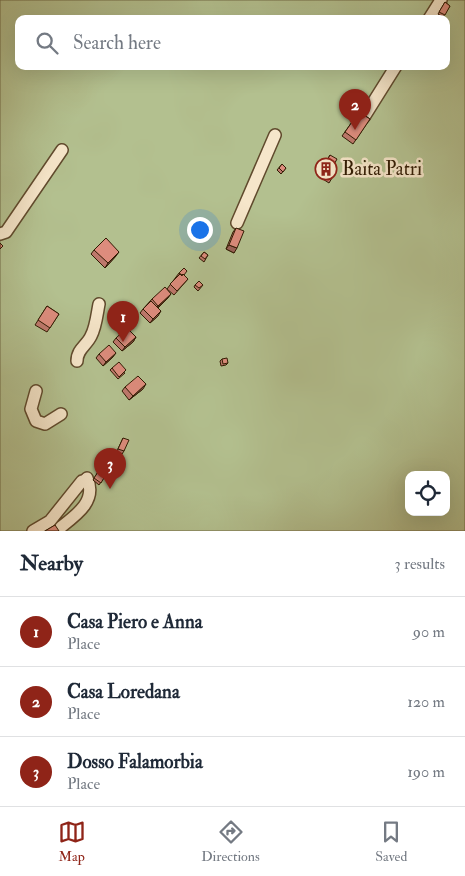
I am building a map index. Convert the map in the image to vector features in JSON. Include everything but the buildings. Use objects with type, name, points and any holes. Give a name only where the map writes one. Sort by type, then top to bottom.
[{"type":"lane","points":[[432,15],[441,0]]},
{"type":"lane","points":[[364,117],[393,70]]},
{"type":"lane","points":[[237,223],[275,135]]},
{"type":"lane","points":[[0,234],[6,232],[62,150]]},
{"type":"lane","points":[[77,361],[77,355],[91,337],[99,304]]},
{"type":"lane","points":[[36,391],[31,408],[36,421],[45,424],[61,414]]},
{"type":"lane","points":[[33,531],[50,521],[84,479],[90,485],[90,498],[78,514],[61,527]]},
{"type":"green space","points":[[0,0],[465,0],[465,531],[0,531]]},
{"type":"place","name":"Casa Loredana","points":[[355,130]]},
{"type":"place","name":"Baita Patri","points":[[326,169]]},
{"type":"place","name":"Casa Piero e Anna","points":[[123,342]]},
{"type":"place","name":"Dosso Falamorbia","points":[[110,489]]}]
